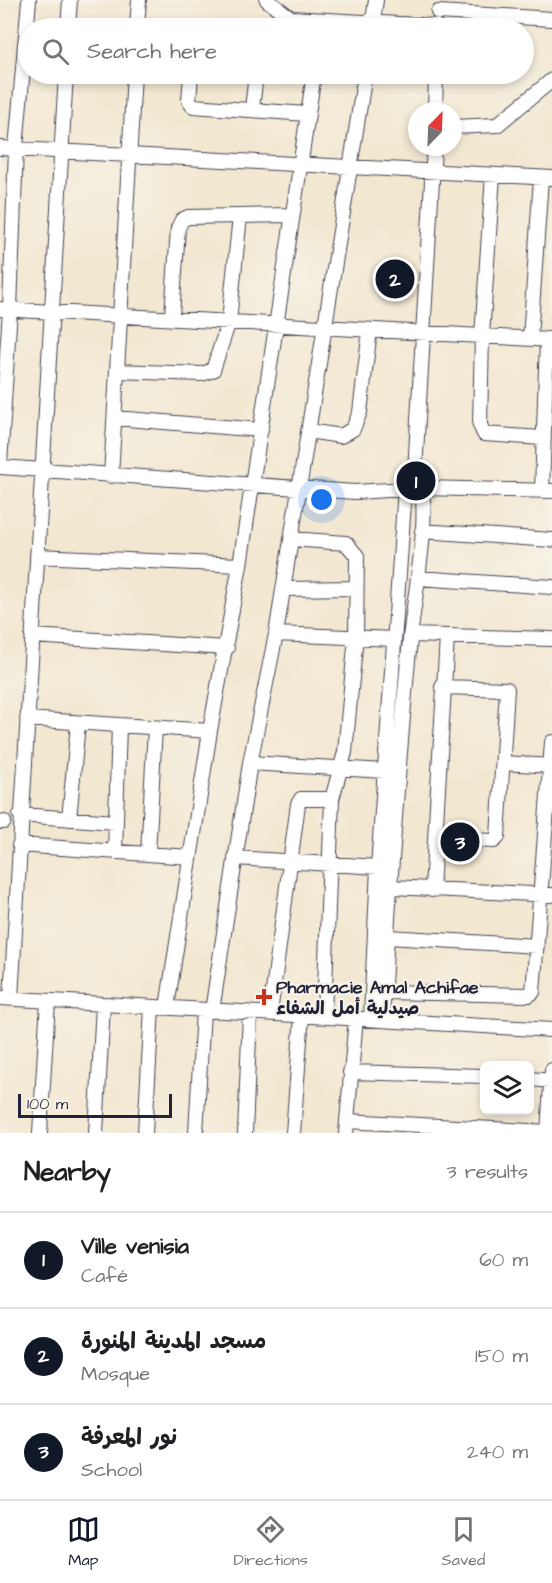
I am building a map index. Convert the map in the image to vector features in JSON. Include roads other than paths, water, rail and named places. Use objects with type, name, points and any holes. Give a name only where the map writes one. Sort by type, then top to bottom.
[{"type":"street","points":[[27,18],[29,0]]},
{"type":"street","points":[[69,18],[70,0]]},
{"type":"street","points":[[138,18],[140,0]]},
{"type":"street","points":[[267,0],[291,18]]},
{"type":"street","points":[[373,18],[376,0]]},
{"type":"street","points":[[437,17],[494,18]]},
{"type":"street","points":[[534,19],[552,19]]},
{"type":"street","points":[[462,127],[479,128],[496,125],[552,80]]},
{"type":"street","points":[[5,309],[121,318],[172,316],[324,328],[550,339],[542,438],[547,491],[422,488],[368,492],[42,471],[0,465],[5,309],[22,84]]},
{"type":"street","points":[[65,84],[19,845],[6,998],[552,1030]]},
{"type":"street","points":[[111,476],[121,318],[127,154],[133,84]]},
{"type":"street","points":[[190,84],[189,101],[192,105],[307,114]]},
{"type":"street","points":[[252,109],[255,84]]},
{"type":"street","points":[[166,1008],[210,732],[227,648],[312,84]]},
{"type":"street","points":[[196,1133],[207,1011],[250,763],[284,589],[363,84]]},
{"type":"street","points":[[435,102],[436,84]]},
{"type":"street","points":[[0,148],[547,178],[530,339]]},
{"type":"street","points":[[377,1019],[378,867],[405,489],[415,471],[434,156]]},
{"type":"street","points":[[493,175],[482,336],[481,431],[484,434],[542,438]]},
{"type":"street","points":[[172,316],[180,223],[188,217],[292,215]]},
{"type":"street","points":[[117,371],[208,374],[216,367],[229,321],[240,216]]},
{"type":"street","points":[[308,431],[341,436],[353,429],[360,412],[370,330]]},
{"type":"street","points":[[115,418],[261,430]]},
{"type":"street","points":[[377,1019],[384,992],[410,635],[422,531],[422,488],[415,471]]},
{"type":"street","points":[[422,531],[552,540]]},
{"type":"street","points":[[291,539],[346,543],[351,546],[357,556],[356,636],[342,766],[333,799],[328,865],[324,1016]]},
{"type":"street","points":[[36,556],[240,565]]},
{"type":"street","points":[[418,578],[552,587]]},
{"type":"street","points":[[284,589],[356,588]]},
{"type":"street","points":[[276,634],[394,639]]},
{"type":"street","points":[[410,635],[552,639]]},
{"type":"street","points":[[32,636],[227,648]]},
{"type":"street","points":[[432,890],[442,687],[447,637]]},
{"type":"street","points":[[436,838],[494,841],[497,839],[507,689],[442,687]]},
{"type":"street","points":[[27,719],[210,732]]},
{"type":"street","points":[[69,819],[78,724]]},
{"type":"street","points":[[115,852],[119,726]]},
{"type":"street","points":[[148,854],[155,728]]},
{"type":"street","points":[[384,992],[529,995],[534,990],[537,946],[547,895],[552,742]]},
{"type":"street","points":[[250,763],[342,766],[385,771]]},
{"type":"street","points":[[502,763],[551,766]]},
{"type":"street","points":[[270,1013],[288,863],[298,804],[301,799],[333,799]]},
{"type":"street","points":[[20,815],[115,822]]},
{"type":"street","points":[[19,845],[190,857]]},
{"type":"street","points":[[235,858],[378,867]]},
{"type":"street","points":[[392,887],[547,895]]},
{"type":"street","points":[[388,937],[537,946]]},
{"type":"street","points":[[40,1133],[48,1001]]},
{"type":"street","points":[[96,1133],[103,1005]]},
{"type":"street","points":[[145,1133],[152,1007]]},
{"type":"street","points":[[245,1133],[250,1013]]},
{"type":"street","points":[[293,1133],[302,1015]]},
{"type":"street","points":[[356,1017],[346,1127],[548,1132],[552,1070]]},
{"type":"street","points":[[350,1072],[480,1076]]},
{"type":"street","points":[[534,1079],[552,1081]]},
{"type":"place","name":"مسجد المدينة المنورة","points":[[395,279]]},
{"type":"place","name":"Ville venisia","points":[[416,481]]},
{"type":"place","name":"نور المعرفة","points":[[460,842]]},
{"type":"place","name":"Pharmacie Amal Achifae صيدلية أمل الشفاء","points":[[264,997]]}]
